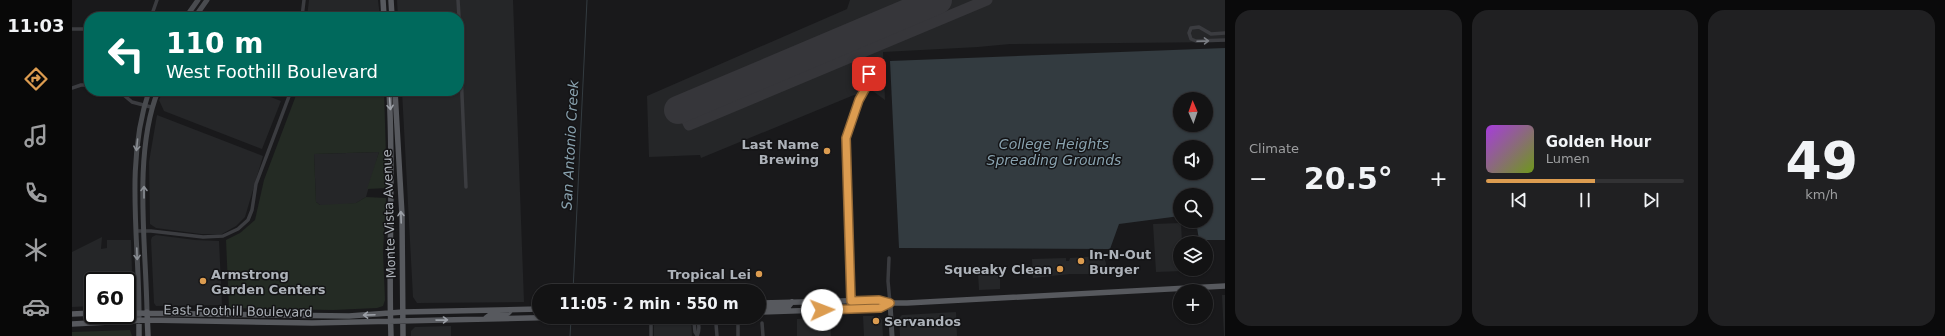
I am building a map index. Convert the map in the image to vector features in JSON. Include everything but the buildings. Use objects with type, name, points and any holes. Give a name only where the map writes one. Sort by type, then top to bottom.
[{"type":"main road","points":[[190,12],[198,0]]},
{"type":"main road","points":[[199,12],[207,0]]},
{"type":"main road","points":[[383,0],[384,12]]},
{"type":"main road","points":[[391,0],[392,12]]},
{"type":"main road","points":[[139,336],[134,171],[138,136],[147,96]]},
{"type":"main road","points":[[148,336],[144,231],[144,175],[151,107],[156,96]]},
{"type":"main road","name":"Monte Vista Avenue","points":[[389,96],[392,184],[390,266],[391,336]]},
{"type":"main road","name":"Monte Vista Avenue","points":[[395,96],[402,215],[403,336]]},
{"type":"main road","points":[[766,303],[879,300],[890,303],[1225,286]]},
{"type":"main road","points":[[803,310],[807,306],[828,305],[833,301]]},
{"type":"main road","points":[[766,307],[788,306],[792,302]]},
{"type":"main road","points":[[766,312],[880,308],[890,303]]},
{"type":"main road","points":[[890,303],[892,336]]},
{"type":"main road","points":[[484,319],[490,315],[508,313],[511,310],[532,309]]},
{"type":"main road","name":"East Foothill Boulevard","points":[[136,312],[349,316],[403,312],[511,310]]},
{"type":"main road","points":[[72,314],[84,313]]},
{"type":"main road","points":[[484,319],[532,318]]},
{"type":"main road","name":"East Foothill Boulevard","points":[[72,324],[147,320],[281,324],[484,319]]},
{"type":"street","points":[[153,12],[157,0]]},
{"type":"street","points":[[303,12],[304,0]]},
{"type":"street","points":[[458,0],[459,12]]},
{"type":"street","points":[[1225,33],[1211,34],[1196,27],[1191,28],[1189,33],[1191,39],[1196,41],[1225,40]]},
{"type":"street","points":[[72,29],[84,29]]},
{"type":"street","points":[[851,301],[846,138],[859,100],[870,80],[869,74]]},
{"type":"street","points":[[72,88],[84,85]]},
{"type":"street","points":[[125,96],[132,102],[151,107]]},
{"type":"street","points":[[137,231],[203,237],[223,236],[238,229],[248,220],[252,210],[256,184],[289,96]]},
{"type":"street","points":[[462,96],[466,187]]},
{"type":"street","points":[[889,258],[890,303]]},
{"type":"street","points":[[651,324],[651,336]]},
{"type":"street","points":[[696,324],[697,327],[694,332],[697,336]]},
{"type":"street","points":[[716,324],[717,336]]},
{"type":"street","points":[[738,324],[738,336]]},
{"type":"street","points":[[762,324],[763,336]]},
{"type":"shaded area","points":[[309,0],[378,0],[379,12],[308,12]]},
{"type":"shaded area","points":[[397,0],[513,0],[524,302],[417,303],[413,297],[402,96],[464,96],[464,12],[398,12]]},
{"type":"shaded area","points":[[850,0],[1225,0],[1225,42],[1010,44],[883,52],[885,100],[870,89],[701,158],[700,155],[649,157],[647,96],[847,9]]},
{"type":"shaded area","points":[[161,96],[268,96],[281,101],[262,149],[164,111],[159,100]]},
{"type":"shaded area","points":[[295,96],[384,96],[387,188],[367,189],[379,152],[314,154],[316,202],[320,205],[356,203],[366,197],[386,198],[383,252],[385,300],[383,306],[377,308],[333,310],[229,308],[226,240],[240,233],[255,220],[264,180]]},
{"type":"shaded area","points":[[157,115],[263,156],[245,217],[236,226],[222,234],[201,234],[156,228],[150,224],[149,162]]},
{"type":"shaded area","points":[[379,152],[366,197],[356,203],[330,206],[320,205],[316,202],[314,154]]},
{"type":"shaded area","points":[[1173,223],[1173,228],[1181,228],[1182,236],[1173,236],[1173,271],[1156,272],[1153,224]]},
{"type":"shaded area","points":[[156,235],[195,240],[219,241],[222,305],[156,306],[154,303],[151,240],[152,237]]},
{"type":"shaded area","points":[[102,237],[101,249],[107,248],[107,240],[131,240],[132,272],[84,272],[84,306],[72,307],[72,252]]},
{"type":"shaded area","points":[[1099,256],[1104,258],[1106,263],[1106,274],[1070,274],[1033,278],[1032,259],[1066,258],[1066,261],[1069,261],[1070,258]]},
{"type":"shaded area","points":[[1000,272],[1000,289],[979,290],[978,273]]},
{"type":"shaded area","points":[[1222,295],[1225,295],[1225,336],[1224,336]]},
{"type":"shaded area","points":[[956,312],[957,336],[900,336],[899,318],[902,315]]},
{"type":"shaded area","points":[[863,316],[879,316],[882,320],[883,336],[864,336]]},
{"type":"shaded area","points":[[830,317],[831,336],[797,336],[797,319]]},
{"type":"shaded area","points":[[654,324],[691,324],[692,336],[654,336]]},
{"type":"shaded area","points":[[451,326],[451,336],[411,336],[411,331],[415,327]]},
{"type":"shaded area","points":[[130,330],[132,336],[72,336],[72,332]]},
{"type":"water","name":"College Heights Spreading Grounds","points":[[1225,48],[1225,240],[1213,240],[1213,236],[1198,236],[1197,228],[1213,228],[1213,188],[1173,188],[1173,217],[1119,224],[1110,249],[899,248],[890,61]]},
{"type":"waterway","name":"San Antonio Creek","points":[[573,284],[587,0]]},
{"type":"waterway","name":"San Antonio Creek","points":[[570,336],[571,324]]},
{"type":"taxiway","points":[[916,0],[927,25]]},
{"type":"taxiway","points":[[681,108],[689,125],[987,0]]},
{"type":"taxiway","points":[[782,66],[789,83]]},
{"type":"runway","points":[[678,110],[938,0]]},
{"type":"place","name":"Last Name Brewing","points":[[827,151]]},
{"type":"place","name":"In-N-Out Burger","points":[[1081,261]]},
{"type":"place","name":"Squeaky Clean","points":[[1060,269]]},
{"type":"place","name":"Tropical Lei","points":[[759,274]]},
{"type":"place","name":"Armstrong Garden Centers","points":[[203,281]]},
{"type":"place","name":"Servandos","points":[[876,321]]},
{"type":"route","points":[[822,310],[880,308],[890,303],[879,300],[851,301],[846,138],[859,100],[870,80],[869,74]]}]
